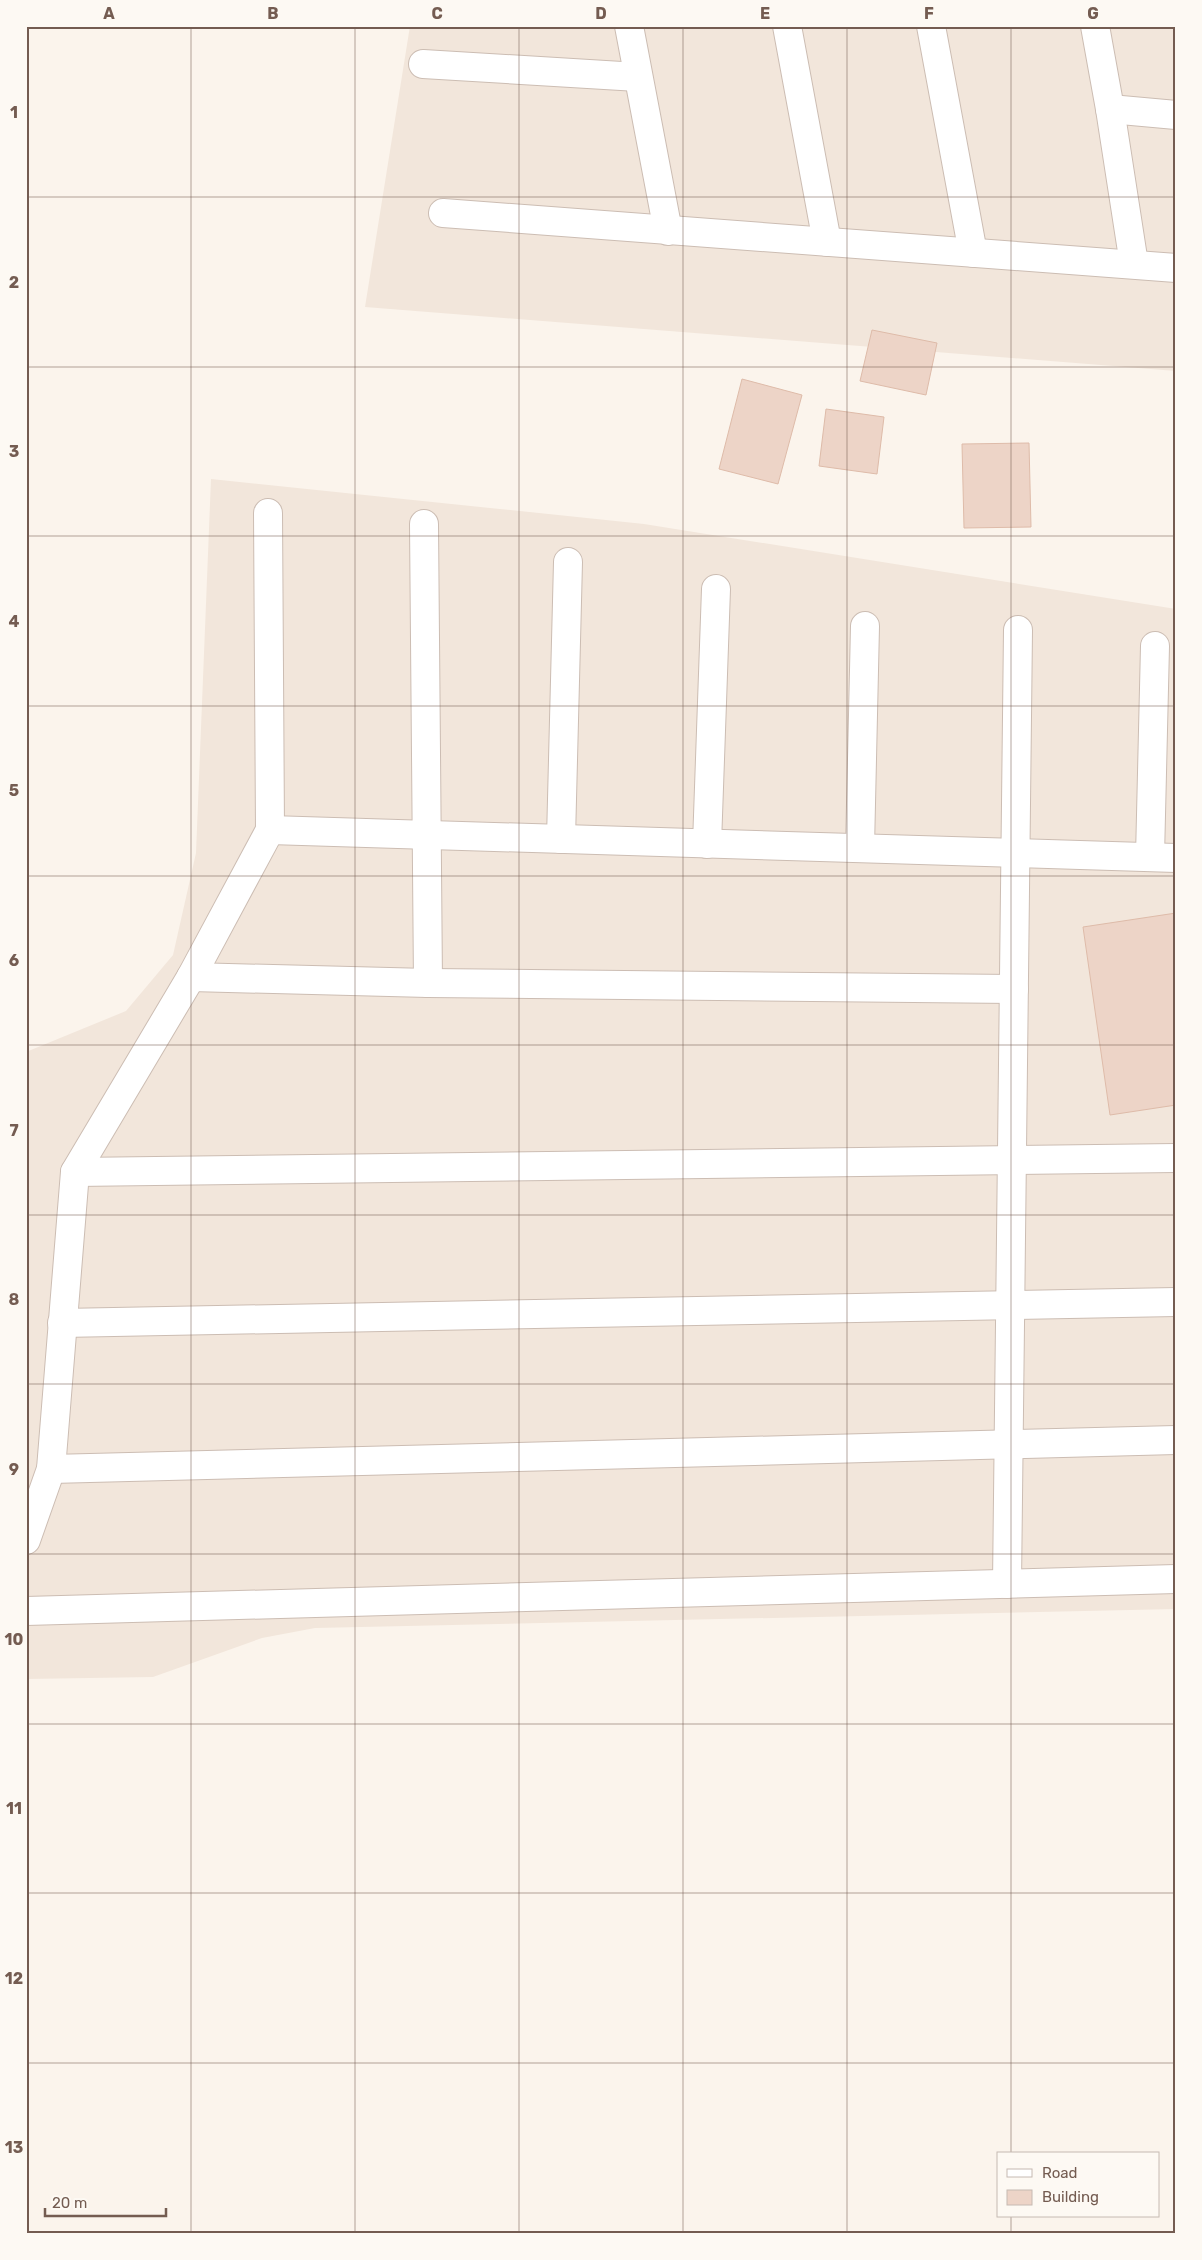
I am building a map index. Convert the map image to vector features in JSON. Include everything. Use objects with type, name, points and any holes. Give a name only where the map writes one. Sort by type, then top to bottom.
[{"type":"street","points":[[629,26],[668,231]]},
{"type":"street","points":[[787,26],[827,242]]},
{"type":"street","points":[[931,26],[973,253]]},
{"type":"street","points":[[1095,26],[1134,264]]},
{"type":"street","points":[[423,64],[638,77]]},
{"type":"street","points":[[1110,109],[1176,115]]},
{"type":"street","points":[[443,213],[1176,268]]},
{"type":"street","points":[[26,1540],[51,1468],[75,1172],[191,977],[270,830],[268,513]]},
{"type":"street","points":[[424,524],[428,983]]},
{"type":"street","points":[[561,839],[568,562]]},
{"type":"street","points":[[708,844],[716,589]]},
{"type":"street","points":[[860,848],[864,626]]},
{"type":"street","points":[[1007,1584],[1018,630]]},
{"type":"street","points":[[270,830],[1163,858],[1155,646]]},
{"type":"street","points":[[191,977],[428,983],[1014,989]]},
{"type":"street","points":[[75,1172],[1176,1158]]},
{"type":"street","points":[[62,1322],[1176,1302]]},
{"type":"street","points":[[51,1468],[1176,1440]]},
{"type":"street","points":[[26,1611],[1176,1579]]},
{"type":"shaded area","points":[[410,26],[1176,26],[1176,371],[365,307]]},
{"type":"shaded area","points":[[211,479],[644,524],[1176,609],[1176,1609],[315,1628],[262,1638],[153,1677],[26,1679],[26,1052],[126,1011],[173,955],[196,853]]},
{"type":"building","points":[[872,330],[937,343],[926,395],[860,381]]},
{"type":"building","points":[[742,379],[802,395],[778,484],[719,469]]},
{"type":"building","points":[[826,409],[884,417],[877,474],[819,466]]},
{"type":"building","points":[[1029,443],[1031,527],[964,528],[962,444]]},
{"type":"building","points":[[1176,913],[1176,1105],[1110,1115],[1083,927]]}]
